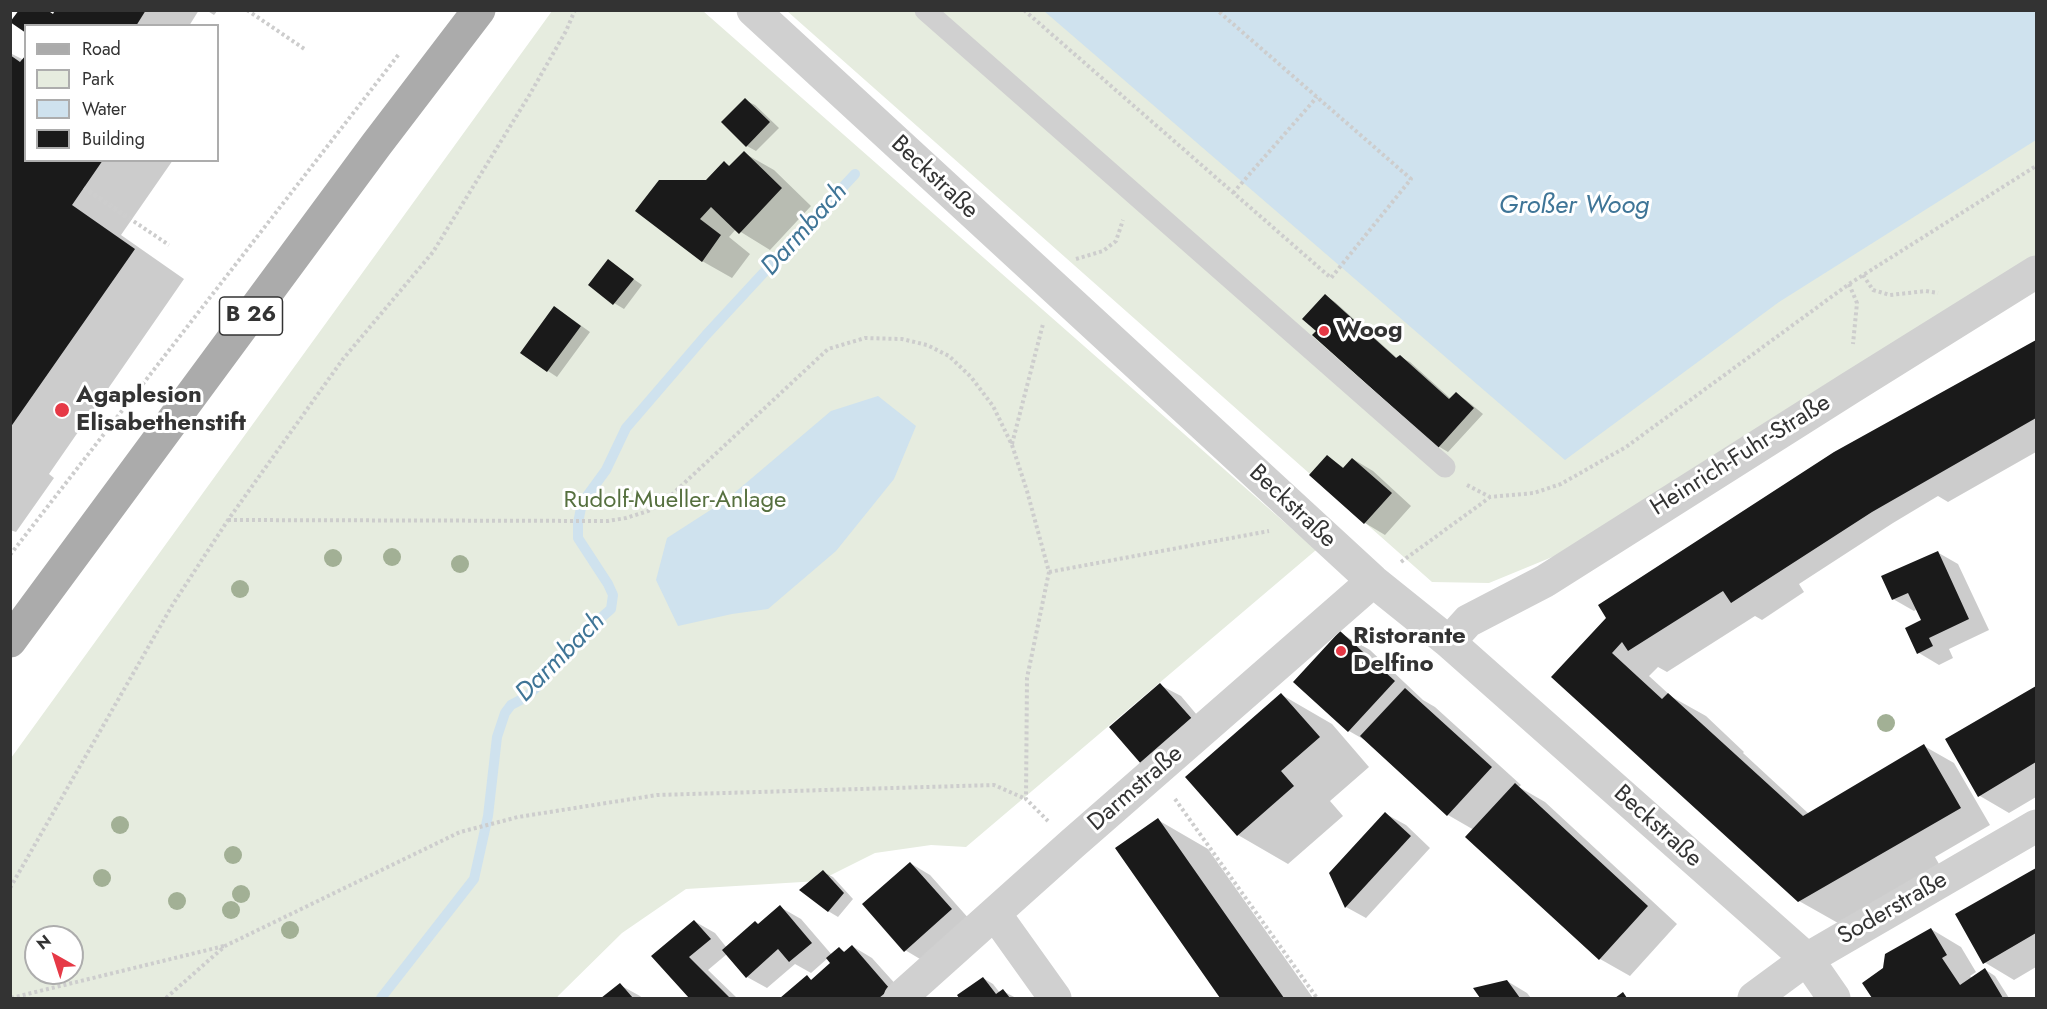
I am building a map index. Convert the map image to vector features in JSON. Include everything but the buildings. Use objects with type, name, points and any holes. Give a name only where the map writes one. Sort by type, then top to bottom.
[{"type":"main road","name":"B 26","points":[[15,628],[479,10]]},
{"type":"street","name":"Beckstraße","points":[[753,10],[1373,581],[1449,642],[1807,959],[1833,999]]},
{"type":"street","name":"Heinrich-Fuhr-Straße","points":[[1449,642],[1468,621],[1545,581],[2037,272]]},
{"type":"street","name":"Darmstraße","points":[[900,999],[1072,844],[1373,581]]},
{"type":"street","name":"Soderstraße","points":[[1754,999],[1807,959],[2037,826]]},
{"type":"street","points":[[995,914],[1055,999]]},
{"type":"lane","points":[[925,10],[1445,467]]},
{"type":"path","points":[[247,10],[306,50]]},
{"type":"path","points":[[10,888],[167,614],[228,520],[342,359],[433,252],[530,94],[566,31],[575,10]]},
{"type":"path","points":[[1025,11],[1332,278],[1411,179],[1217,10]]},
{"type":"path","points":[[10,555],[404,47]]},
{"type":"path","points":[[1233,193],[1317,97]]},
{"type":"path","points":[[1373,581],[1490,497],[1534,493],[1561,484],[1626,447],[1849,284],[2037,166]]},
{"type":"path","points":[[84,188],[169,245]]},
{"type":"path","points":[[1863,275],[1873,290],[1890,295],[1926,291],[1963,296],[1978,309]]},
{"type":"path","points":[[1849,284],[1857,303],[1850,388]]},
{"type":"path","points":[[228,520],[608,520],[626,518],[648,511],[665,501],[828,349],[865,338],[902,339],[927,345],[949,356],[971,376],[993,406],[1015,454],[1049,572],[1027,678],[1026,799]]},
{"type":"path","points":[[1445,467],[1469,486],[1490,497]]},
{"type":"path","points":[[1049,572],[1269,531],[1285,526],[1300,514]]},
{"type":"path","points":[[1156,772],[1317,999]]},
{"type":"path","points":[[11,999],[225,946],[460,832],[518,817],[657,795],[993,785],[1026,799],[1072,844]]},
{"type":"path","points":[[166,999],[225,946]]},
{"type":"green space","name":"Rudolf-Mueller-Anlage","points":[[552,11],[703,11],[1316,550],[966,847],[931,845],[875,853],[819,881],[686,889],[622,933],[557,998],[11,998],[11,758]]},
{"type":"green space","points":[[787,11],[2036,11],[2036,262],[1579,546],[1489,583],[1432,582]]},
{"type":"water","name":"Großer Woog","points":[[1044,11],[2036,11],[2036,140],[1779,302],[1565,460]]},
{"type":"water","points":[[878,396],[916,426],[894,479],[836,551],[768,609],[678,626],[656,580],[667,538],[726,500],[831,411]]},
{"type":"waterway","name":"Darmbach","points":[[381,998],[474,879],[488,816],[497,737],[505,713],[511,705],[526,697],[540,684],[557,660],[611,609],[613,595],[608,584],[578,538],[582,503],[606,470],[626,428],[706,335],[855,174]]},
{"type":"place","name":"Woog","points":[[1324,331]]},
{"type":"place","name":"Agaplesion Elisabethenstift","points":[[62,410]]},
{"type":"place","name":"Ristorante Delfino","points":[[1341,651]]}]
